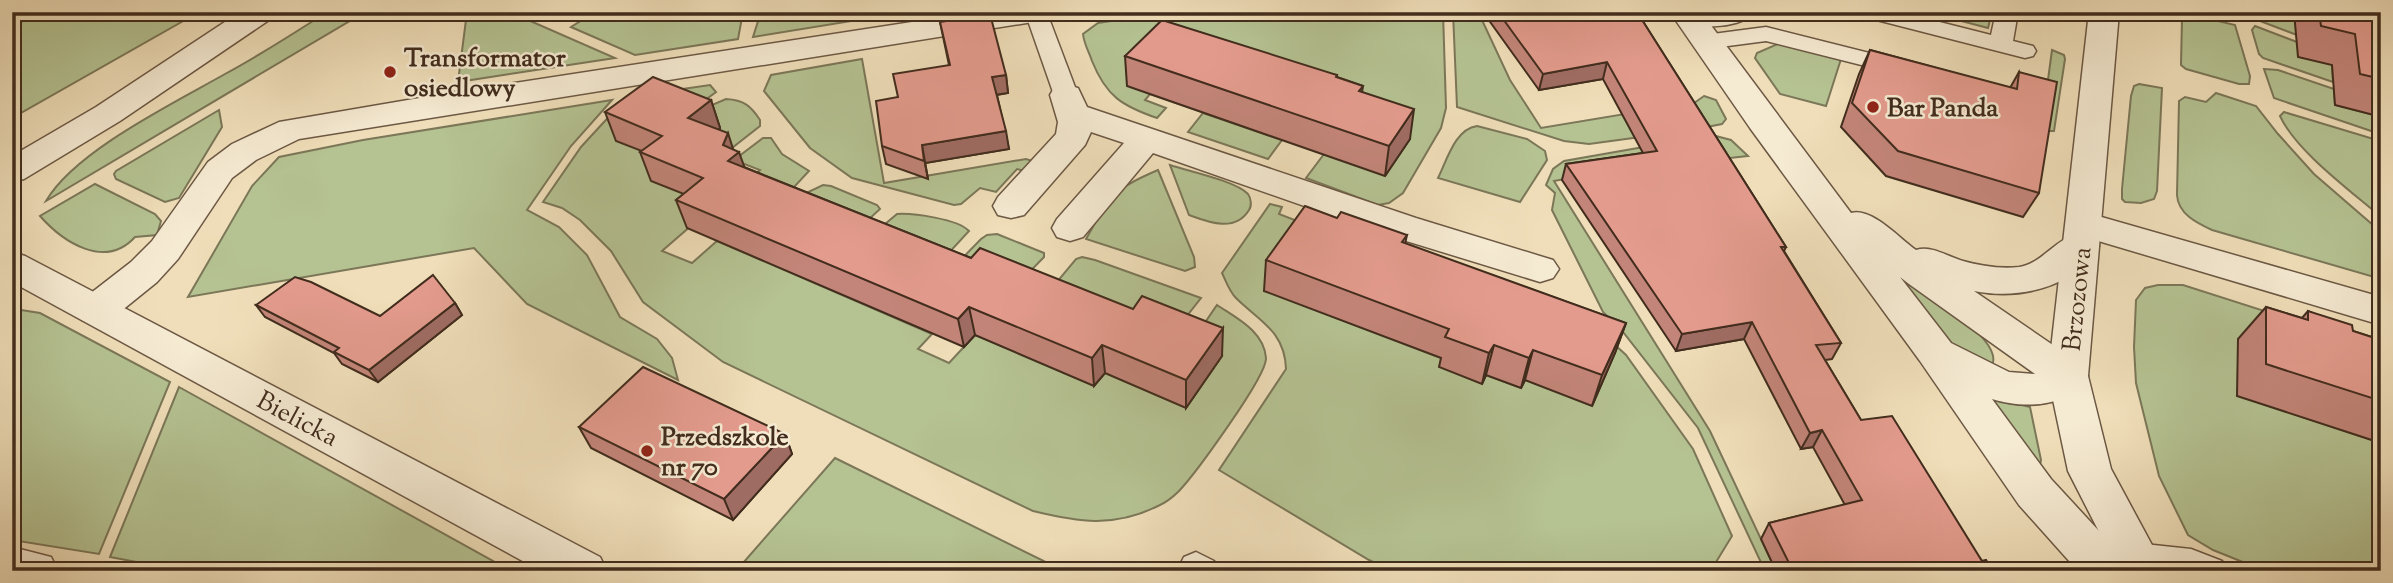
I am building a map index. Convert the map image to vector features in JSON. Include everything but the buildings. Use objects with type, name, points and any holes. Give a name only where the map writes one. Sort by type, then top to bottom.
[{"type":"street","points":[[12,172],[108,114],[261,12]]},
{"type":"street","points":[[96,310],[145,272],[165,250],[220,170],[244,152],[291,130],[1037,12]]},
{"type":"street","name":"Brzozowa","points":[[2104,12],[2068,376],[2090,471],[2128,566]]},
{"type":"street","points":[[1693,24],[1934,350],[2035,492],[2128,566]]},
{"type":"street","points":[[1070,104],[1146,139],[1403,227],[1540,269]]},
{"type":"street","points":[[1012,206],[1073,137],[1075,122],[1070,104]]},
{"type":"street","points":[[1070,228],[1146,139]]},
{"type":"street","points":[[1795,165],[1876,240],[2068,376]]},
{"type":"street","points":[[1876,240],[1955,274],[2011,280],[2037,276],[2082,235],[2381,311]]},
{"type":"street","name":"Bielicka","points":[[12,265],[584,571]]},
{"type":"street","points":[[1934,350],[1983,379],[2018,389],[2036,390],[2068,376]]},
{"type":"street","points":[[12,567],[35,571]]},
{"type":"lane","points":[[1037,12],[1070,104]]},
{"type":"lane","points":[[1693,24],[1734,17],[1743,12]]},
{"type":"lane","points":[[1873,12],[2025,51]]},
{"type":"lane","points":[[2001,45],[2007,12]]},
{"type":"lane","points":[[1693,24],[1766,34],[1919,73]]},
{"type":"lane","points":[[2128,566],[2192,564],[2210,571]]},
{"type":"green space","points":[[30,12],[199,12],[12,118],[12,33]]},
{"type":"green space","points":[[327,12],[353,19],[46,201],[60,182],[102,146],[264,52]]},
{"type":"green space","points":[[467,12],[495,12],[519,16],[615,58],[458,82]]},
{"type":"green space","points":[[595,12],[627,12],[647,20],[657,12],[743,12],[738,39],[635,55],[571,27]]},
{"type":"green space","points":[[761,12],[864,12],[864,19],[753,37]]},
{"type":"green space","points":[[1170,12],[1258,12],[1262,17],[1319,12],[1443,12],[1446,108],[1441,128],[1403,193],[1389,203],[1378,205],[1306,178],[1324,154],[1150,94],[1145,100],[1166,108],[1157,118],[1134,109],[1117,98],[1097,73],[1083,34],[1098,23]]},
{"type":"green space","points":[[1453,12],[1475,12],[1482,20],[1510,80],[1541,128],[1643,111],[1670,133],[1589,144],[1564,141],[1457,107]]},
{"type":"green space","points":[[1927,12],[1992,12],[1988,28]]},
{"type":"green space","points":[[2249,12],[2296,12],[2297,35],[2252,18]]},
{"type":"green space","points":[[2189,14],[2235,25],[2250,76],[2249,84],[2239,84],[2186,69],[2181,65],[2182,19]]},
{"type":"green space","points":[[2255,26],[2297,42],[2332,65],[2333,82],[2263,58],[2259,54],[2252,30]]},
{"type":"green space","points":[[1780,43],[1841,59],[1826,106],[1780,94],[1755,58],[1757,53]]},
{"type":"green space","points":[[2052,50],[2064,55],[2065,59],[2054,131],[2049,131],[2043,117]]},
{"type":"green space","points":[[862,59],[884,183],[1026,159],[1036,162],[1029,172],[1017,169],[996,192],[980,188],[961,204],[954,205],[852,178],[810,148],[764,91],[771,75]]},
{"type":"green space","points":[[2264,69],[2278,70],[2334,89],[2335,105],[2374,115],[2377,133],[2274,98]]},
{"type":"green space","points":[[2139,84],[2162,88],[2157,191],[2154,199],[2141,203],[2125,202],[2122,199],[2131,96],[2134,86]]},
{"type":"green space","points":[[710,85],[716,92],[686,114],[673,164],[714,206],[662,251],[692,263],[717,241],[932,334],[918,349],[949,363],[975,335],[1105,373],[1191,343],[1217,305],[1248,326],[1260,340],[1266,358],[1255,384],[1214,446],[1175,495],[1142,513],[1126,518],[1096,521],[1033,511],[723,362],[643,302],[611,251],[580,220],[562,208],[543,202],[581,147],[627,97]]},
{"type":"green space","points":[[2216,93],[2256,106],[2314,174],[2381,232],[2381,279],[2212,230],[2185,213],[2177,195],[2179,101],[2185,97],[2206,102]]},
{"type":"green space","points":[[1704,96],[1716,100],[1726,119],[1722,124],[1691,130],[1690,106]]},
{"type":"green space","points":[[726,99],[742,102],[750,107],[760,120],[760,126],[723,155],[699,145],[720,128],[712,105]]},
{"type":"green space","points":[[612,100],[571,146],[527,210],[559,227],[587,255],[620,317],[657,339],[672,358],[678,380],[527,304],[474,248],[188,297],[252,186],[279,157],[363,140]]},
{"type":"green space","points":[[219,110],[222,127],[179,198],[165,202],[116,179],[116,171]]},
{"type":"green space","points":[[2284,112],[2377,140],[2381,167],[2381,217],[2325,170],[2298,143],[2280,116]]},
{"type":"green space","points":[[1203,113],[1282,140],[1268,159],[1188,132]]},
{"type":"green space","points":[[1477,126],[1527,139],[1545,151],[1547,160],[1520,202],[1438,178],[1457,139],[1469,128]]},
{"type":"green space","points":[[1712,135],[1731,140],[1748,156],[1602,172],[1554,181],[1710,431],[1776,571],[1765,571],[1698,428],[1623,332],[1603,312],[1552,210],[1555,193],[1546,185],[1553,169],[1564,161]]},
{"type":"green space","points":[[763,138],[771,138],[782,154],[809,171],[783,199],[739,189],[760,170],[734,160]]},
{"type":"green space","points":[[1170,165],[1242,189],[1249,196],[1250,208],[1243,217],[1229,224],[1213,223],[1189,215]]},
{"type":"green space","points":[[1158,170],[1194,257],[1195,267],[1185,271],[1086,239],[1107,203],[1121,189]]},
{"type":"green space","points":[[95,184],[155,214],[161,221],[157,235],[135,237],[123,247],[98,252],[72,243],[40,216]]},
{"type":"green space","points":[[823,185],[877,205],[880,209],[852,235],[802,195]]},
{"type":"green space","points":[[1270,204],[1282,207],[1279,214],[1305,224],[1482,383],[1486,375],[1521,388],[1525,380],[1603,334],[1626,355],[1693,449],[1732,536],[1710,571],[1392,571],[1219,470],[1286,369],[1285,356],[1276,336],[1234,295],[1222,273]]},
{"type":"green space","points":[[897,214],[946,220],[969,231],[934,269],[865,241]]},
{"type":"green space","points":[[997,234],[1044,253],[1044,257],[1014,288],[947,274],[981,239]]},
{"type":"green space","points":[[1082,257],[1201,298],[1171,336],[1051,289],[1076,259]]},
{"type":"green space","points":[[1896,273],[1971,326],[1992,352],[1993,363],[1988,364],[1953,347]]},
{"type":"green space","points":[[2183,285],[2277,315],[2237,395],[2381,443],[2381,571],[2265,571],[2213,550],[2188,535],[2159,476],[2136,383],[2136,300],[2145,288]]},
{"type":"green space","points":[[21,310],[40,313],[170,382],[99,554],[12,540],[12,316]]},
{"type":"green space","points":[[179,387],[511,571],[184,571],[110,557]]},
{"type":"green space","points":[[1984,395],[2030,407],[2040,465]]},
{"type":"green space","points":[[835,458],[1060,569],[736,571]]},
{"type":"place","name":"Transformator osiedlowy","points":[[390,72]]},
{"type":"place","name":"Bar Panda","points":[[1873,107]]},
{"type":"place","name":"Przedszkole nr 70","points":[[647,451]]}]
